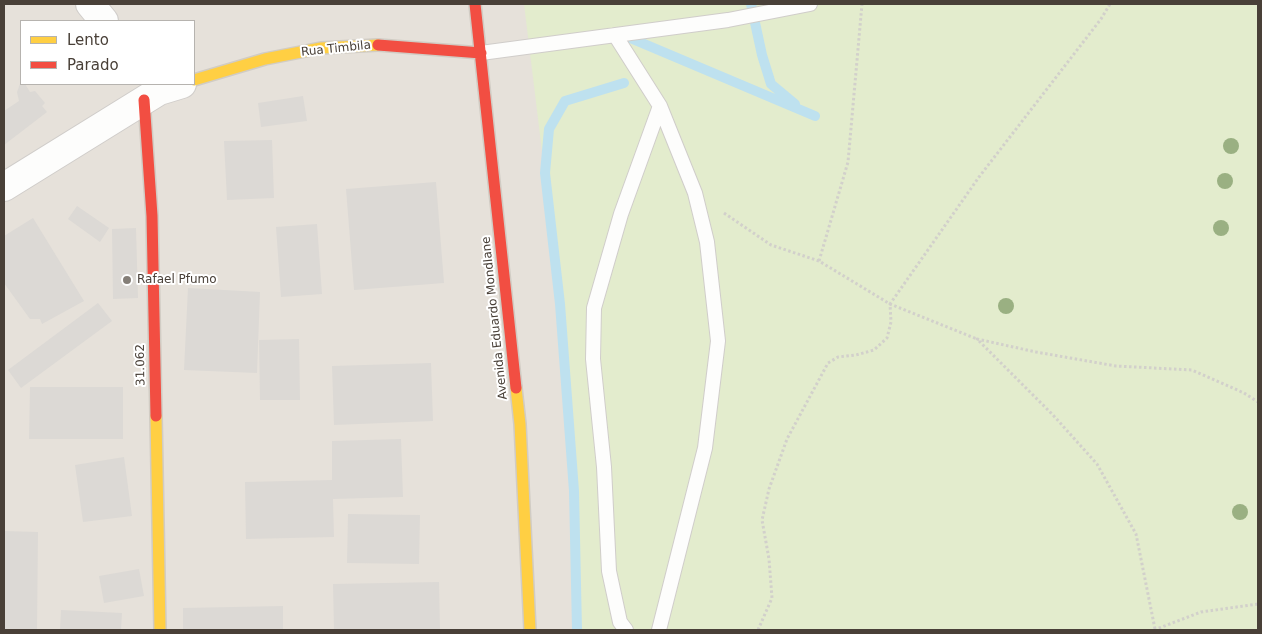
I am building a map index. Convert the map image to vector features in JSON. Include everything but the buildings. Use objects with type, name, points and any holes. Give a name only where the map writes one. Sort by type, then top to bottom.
[{"type":"street","points":[[90,4],[103,20]]},
{"type":"street","name":"Avenida Eduardo Mondlane","points":[[474,4],[482,53],[520,424],[530,630]]},
{"type":"street","name":"Rua Timbila","points":[[195,80],[265,59],[321,48],[373,45],[482,53]]},
{"type":"street","points":[[4,186],[160,89]]},
{"type":"street","name":"31.062","points":[[160,89],[152,216],[160,630]]},
{"type":"lane","points":[[482,53],[728,20],[810,4]]},
{"type":"lane","points":[[615,35],[660,106],[695,193],[707,242],[718,341],[704,448],[659,630]]},
{"type":"lane","points":[[626,630],[620,622],[609,571],[604,467],[593,360],[594,308],[621,214],[660,106]]},
{"type":"path","points":[[819,261],[848,162],[862,4]]},
{"type":"path","points":[[758,630],[772,598],[769,559],[762,520],[769,489],[787,439],[828,363],[838,356],[856,355],[874,350],[887,338],[891,322],[890,304],[979,177],[1101,19],[1110,4]]},
{"type":"path","points":[[695,193],[771,245],[819,261],[890,304],[977,339],[1036,352],[1116,366],[1192,370],[1258,402]]},
{"type":"path","points":[[977,339],[1053,415],[1096,464],[1136,534],[1154,630],[1201,612],[1258,604]]},
{"type":"shaded area","points":[[4,4],[1258,4],[1258,630],[4,630]]},
{"type":"green space","points":[[524,4],[1258,4],[1258,630],[576,630],[574,497],[551,225]]},
{"type":"waterway","points":[[751,4],[762,55],[771,84],[795,104]]},
{"type":"waterway","points":[[623,35],[815,116]]},
{"type":"waterway","points":[[577,630],[574,491],[560,304],[545,173],[549,129],[565,101],[624,83]]},
{"type":"traffic: slow","points":[[195,80],[265,59],[321,48],[378,45]]},
{"type":"traffic: slow","points":[[516,388],[520,424],[530,630]]},
{"type":"traffic: slow","points":[[156,416],[160,630]]},
{"type":"traffic: jam","points":[[475,4],[516,388]]},
{"type":"traffic: jam","points":[[378,45],[481,53]]},
{"type":"traffic: jam","points":[[144,100],[152,216],[156,416]]},
{"type":"place","name":"Rafael Pfumo","points":[[127,280]]}]
